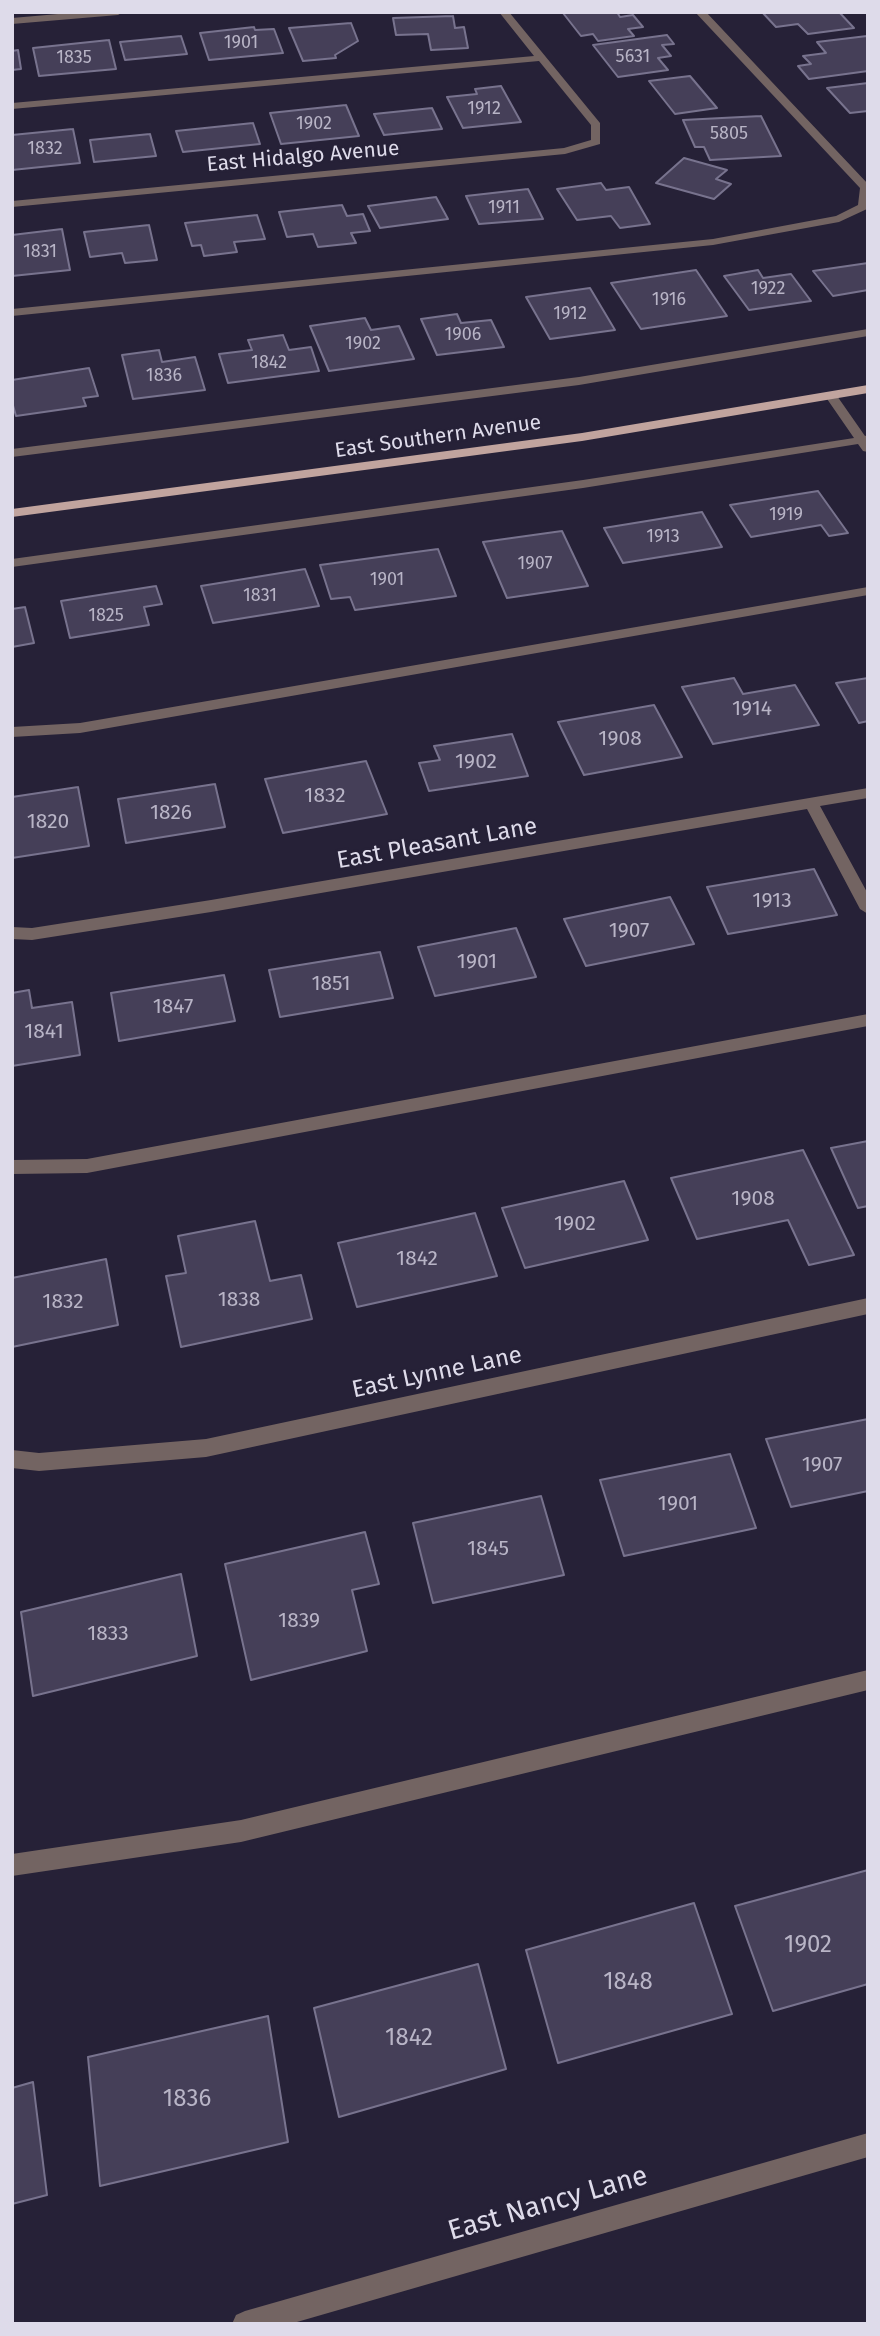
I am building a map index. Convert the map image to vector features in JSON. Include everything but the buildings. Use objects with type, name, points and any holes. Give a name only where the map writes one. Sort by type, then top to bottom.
[{"type":"main road","name":"East Southern Avenue","points":[[12,513],[582,437],[868,389]]},
{"type":"street","points":[[12,21],[117,12]]},
{"type":"street","points":[[504,12],[541,58]]},
{"type":"street","points":[[12,313],[713,242],[839,219],[863,207],[866,187],[700,12]]},
{"type":"street","points":[[12,106],[541,58]]},
{"type":"street","name":"East Hidalgo Avenue","points":[[12,204],[565,151],[596,142],[596,125],[541,58]]},
{"type":"street","name":"East Southern Avenue","points":[[12,453],[579,381],[868,332]]},
{"type":"street","points":[[12,563],[866,443],[831,396]]},
{"type":"street","points":[[12,732],[80,728],[868,591]]},
{"type":"street","name":"East Pleasant Lane","points":[[12,933],[32,934],[211,906],[868,793]]},
{"type":"street","points":[[811,803],[868,908]]},
{"type":"street","points":[[12,1167],[87,1167],[868,1020]]},
{"type":"street","name":"East Lynne Lane","points":[[12,1459],[39,1462],[206,1448],[868,1306]]},
{"type":"street","points":[[12,1865],[241,1830],[868,1680]]},
{"type":"street","name":"East Nancy Lane","points":[[245,2324],[868,2145]]}]
